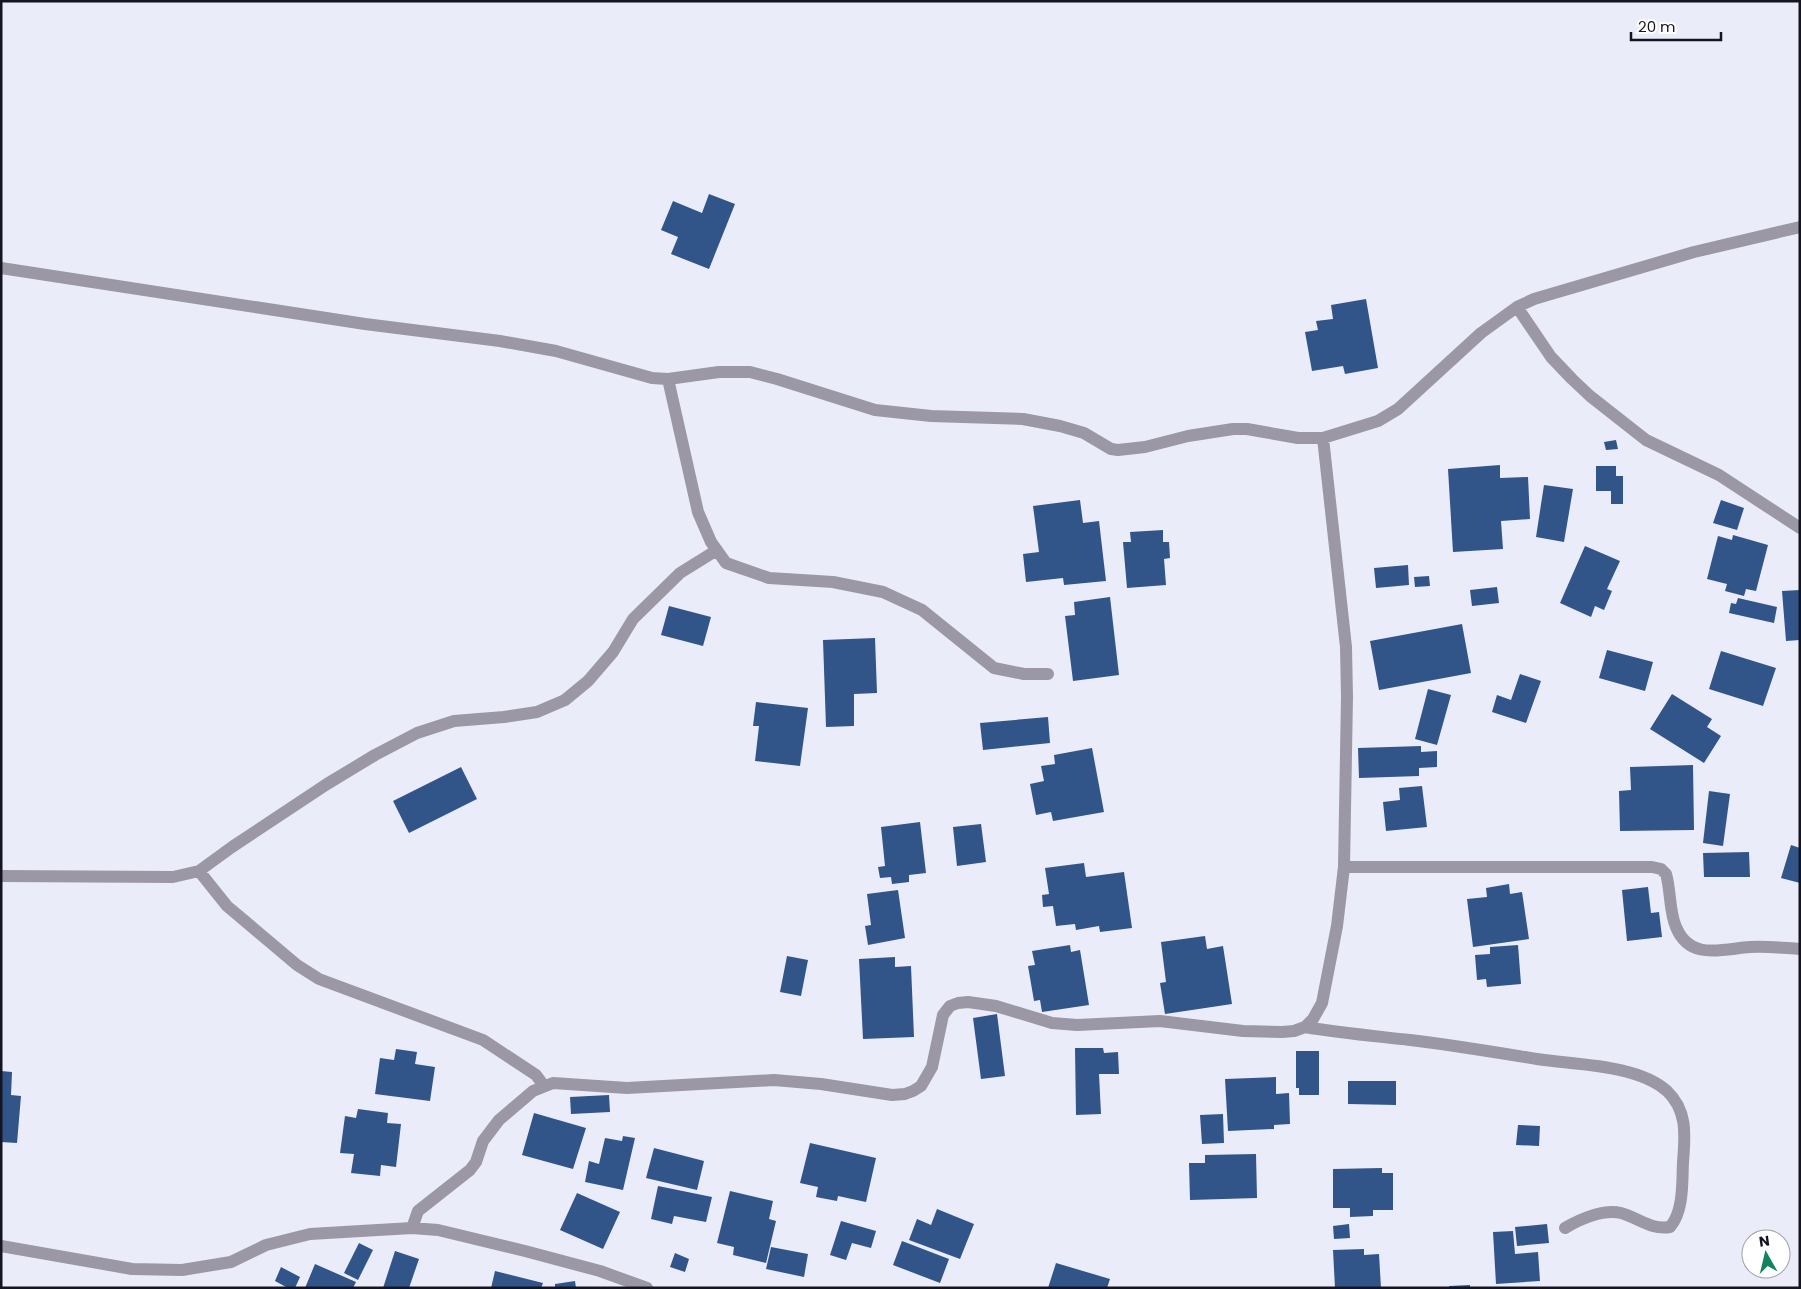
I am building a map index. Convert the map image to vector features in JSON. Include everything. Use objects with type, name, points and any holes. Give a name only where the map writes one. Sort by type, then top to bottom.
[{"type":"street","points":[[1,268],[318,317],[500,341],[556,351],[652,378],[668,379],[719,372],[750,372],[785,381],[875,410],[931,416],[1023,419],[1084,433],[1110,449],[1131,450],[1197,434],[1233,429],[1247,429],[1298,438],[1323,438],[1378,421],[1398,410],[1480,333],[1516,308],[1534,300],[1694,252],[1800,227]]},
{"type":"street","points":[[1516,308],[1551,357],[1572,379],[1590,396],[1646,440],[1719,475],[1800,528]]},
{"type":"street","points":[[668,379],[698,512],[711,542],[726,563],[769,578],[833,582],[883,592],[922,610],[994,668],[1024,674],[1048,674]]},
{"type":"street","points":[[412,1228],[418,1211],[470,1170],[476,1162],[483,1141],[499,1120],[533,1091],[560,1082],[627,1088],[774,1080],[821,1084],[892,1095],[905,1094],[921,1086],[932,1068],[943,1015],[950,1006],[968,1002],[996,1006],[1052,1023],[1077,1025],[1160,1021],[1242,1031],[1282,1032],[1294,1031],[1305,1027],[1313,1019],[1322,1003],[1337,926],[1344,867],[1346,647],[1323,438]]},
{"type":"street","points":[[1,876],[173,877],[199,871],[327,784],[375,755],[418,733],[454,721],[537,712],[565,700],[588,681],[613,652],[634,619],[680,573],[717,550]]},
{"type":"street","points":[[1344,867],[1652,867],[1661,869],[1666,874],[1675,925],[1684,940],[1697,949],[1711,952],[1751,947],[1800,949]]},
{"type":"street","points":[[199,871],[227,906],[297,965],[319,979],[484,1040],[536,1075],[544,1086]]},
{"type":"street","points":[[1305,1027],[1616,1069],[1653,1081],[1667,1092],[1678,1106],[1685,1128],[1679,1206],[1676,1220],[1670,1227],[1659,1228],[1620,1213],[1604,1213],[1576,1221],[1565,1228]]},
{"type":"street","points":[[1,1246],[132,1269],[182,1270],[231,1262],[266,1245],[310,1234],[412,1228],[438,1230],[525,1251],[600,1271],[647,1288]]},
{"type":"building","points":[[709,194],[735,204],[709,269],[671,254],[678,237],[661,230],[673,201],[702,213]]},
{"type":"building","points":[[1366,299],[1378,368],[1345,374],[1343,366],[1312,371],[1305,332],[1318,330],[1316,321],[1333,319],[1331,305]]},
{"type":"building","points":[[1616,440],[1618,449],[1606,450],[1604,442]]},
{"type":"building","points":[[1500,465],[1500,478],[1528,477],[1530,519],[1501,521],[1503,549],[1453,552],[1448,469]]},
{"type":"building","points":[[1596,466],[1616,466],[1616,476],[1623,476],[1623,504],[1611,504],[1611,491],[1596,491]]},
{"type":"building","points":[[1544,485],[1573,489],[1564,542],[1536,537]]},
{"type":"building","points":[[1080,500],[1083,523],[1099,521],[1106,581],[1064,585],[1063,578],[1026,582],[1023,554],[1039,552],[1033,506]]},
{"type":"building","points":[[1721,500],[1744,508],[1737,530],[1713,523]]},
{"type":"building","points":[[1163,530],[1163,542],[1169,542],[1170,558],[1164,559],[1166,585],[1127,588],[1123,542],[1131,542],[1130,532]]},
{"type":"building","points":[[1733,535],[1768,545],[1756,591],[1746,589],[1744,596],[1725,591],[1727,584],[1707,579],[1718,536],[1732,540]]},
{"type":"building","points":[[1585,546],[1620,561],[1607,589],[1612,591],[1604,610],[1595,606],[1591,617],[1560,603]]},
{"type":"building","points":[[1408,565],[1409,585],[1376,588],[1374,568]]},
{"type":"building","points":[[1429,576],[1430,586],[1415,587],[1414,577]]},
{"type":"building","points":[[1497,587],[1499,603],[1472,606],[1470,590]]},
{"type":"building","points":[[1800,590],[1800,640],[1786,641],[1782,591]]},
{"type":"building","points":[[1110,597],[1119,675],[1073,681],[1065,616],[1075,615],[1074,602]]},
{"type":"building","points":[[1738,598],[1777,607],[1774,623],[1729,613],[1731,603],[1736,604]]},
{"type":"building","points":[[669,606],[711,617],[703,646],[661,635]]},
{"type":"building","points":[[1462,624],[1471,673],[1379,690],[1370,641]]},
{"type":"building","points":[[875,638],[877,693],[854,694],[854,726],[826,727],[823,640]]},
{"type":"building","points":[[1607,650],[1653,662],[1645,691],[1599,678]]},
{"type":"building","points":[[1721,651],[1776,668],[1763,706],[1709,689]]},
{"type":"building","points":[[1520,674],[1541,681],[1526,723],[1492,712],[1497,695],[1511,700]]},
{"type":"building","points":[[1428,689],[1451,695],[1437,745],[1415,739]]},
{"type":"building","points":[[1672,694],[1712,719],[1707,727],[1721,736],[1704,763],[1650,729]]},
{"type":"building","points":[[756,702],[808,708],[800,766],[755,761],[759,726],[753,726]]},
{"type":"building","points":[[1048,717],[1050,743],[983,750],[980,723]]},
{"type":"building","points":[[1421,746],[1421,752],[1437,751],[1437,767],[1419,768],[1419,776],[1359,778],[1358,748]]},
{"type":"building","points":[[1092,748],[1104,812],[1053,821],[1051,812],[1036,815],[1030,784],[1044,781],[1041,766],[1055,764],[1054,755]]},
{"type":"building","points":[[1693,765],[1694,830],[1620,831],[1619,791],[1631,790],[1630,767]]},
{"type":"building","points":[[461,767],[477,799],[409,833],[393,801]]},
{"type":"building","points":[[1422,786],[1427,827],[1386,831],[1383,802],[1400,800],[1399,788]]},
{"type":"building","points":[[1709,791],[1730,794],[1723,846],[1703,843]]},
{"type":"building","points":[[920,822],[926,873],[909,875],[909,882],[892,884],[891,877],[880,878],[878,867],[885,866],[881,827]]},
{"type":"building","points":[[981,824],[986,862],[957,866],[953,827]]},
{"type":"building","points":[[1791,845],[1800,848],[1800,883],[1781,878]]},
{"type":"building","points":[[1749,852],[1750,877],[1704,877],[1703,853]]},
{"type":"building","points":[[1084,863],[1086,877],[1124,872],[1132,928],[1100,932],[1099,926],[1076,930],[1075,924],[1056,926],[1053,906],[1043,907],[1042,895],[1049,894],[1045,868]]},
{"type":"building","points":[[1509,884],[1510,894],[1522,892],[1529,939],[1473,947],[1467,899],[1487,897],[1486,888]]},
{"type":"building","points":[[1648,887],[1651,913],[1659,912],[1662,937],[1627,941],[1622,890]]},
{"type":"building","points":[[898,890],[905,938],[868,945],[865,926],[871,925],[867,894]]},
{"type":"building","points":[[1205,936],[1207,949],[1223,946],[1232,1004],[1165,1014],[1160,983],[1166,982],[1161,942]]},
{"type":"building","points":[[1070,945],[1071,952],[1080,950],[1089,1005],[1042,1012],[1040,1000],[1034,1001],[1028,966],[1035,965],[1032,951]]},
{"type":"building","points":[[1518,945],[1521,984],[1487,987],[1486,979],[1477,980],[1475,955],[1490,954],[1490,947]]},
{"type":"building","points":[[787,956],[808,960],[801,996],[780,992]]},
{"type":"building","points":[[895,957],[895,967],[911,966],[914,1037],[863,1039],[859,959]]},
{"type":"building","points":[[997,1014],[1005,1076],[981,1079],[973,1018]]},
{"type":"building","points":[[1075,1048],[1103,1048],[1104,1053],[1118,1052],[1119,1074],[1099,1074],[1101,1114],[1076,1115]]},
{"type":"building","points":[[396,1049],[417,1052],[415,1064],[435,1067],[430,1101],[375,1094],[380,1058],[394,1060]]},
{"type":"building","points":[[1296,1051],[1319,1051],[1319,1095],[1299,1095],[1299,1088],[1296,1088]]},
{"type":"building","points":[[1,1071],[12,1072],[11,1095],[21,1096],[17,1143],[1,1142]]},
{"type":"building","points":[[1276,1077],[1276,1094],[1289,1093],[1290,1124],[1274,1125],[1274,1129],[1228,1131],[1225,1079]]},
{"type":"building","points":[[1348,1081],[1396,1081],[1396,1105],[1348,1104]]},
{"type":"building","points":[[609,1095],[610,1112],[571,1114],[570,1097]]},
{"type":"building","points":[[358,1109],[388,1113],[387,1123],[401,1124],[396,1167],[381,1165],[380,1176],[351,1173],[354,1154],[340,1153],[345,1116],[356,1118]]},
{"type":"building","points":[[534,1113],[586,1128],[573,1169],[522,1155]]},
{"type":"building","points":[[1223,1114],[1224,1143],[1202,1144],[1200,1115]]},
{"type":"building","points":[[1518,1125],[1540,1126],[1539,1146],[1516,1145]]},
{"type":"building","points":[[623,1136],[635,1138],[623,1190],[585,1182],[589,1161],[599,1164],[605,1138],[622,1141]]},
{"type":"building","points":[[810,1143],[876,1158],[866,1202],[838,1196],[837,1201],[816,1197],[818,1187],[800,1183]]},
{"type":"building","points":[[654,1148],[704,1161],[697,1190],[646,1178]]},
{"type":"building","points":[[1256,1154],[1257,1198],[1190,1200],[1189,1163],[1205,1163],[1205,1155]]},
{"type":"building","points":[[1382,1168],[1382,1173],[1393,1173],[1393,1210],[1373,1210],[1373,1216],[1350,1217],[1350,1208],[1333,1208],[1333,1169]]},
{"type":"building","points":[[658,1186],[712,1197],[706,1222],[674,1216],[672,1224],[651,1219]]},
{"type":"building","points":[[730,1191],[773,1201],[769,1219],[776,1221],[766,1263],[733,1255],[734,1247],[717,1243]]},
{"type":"building","points":[[577,1193],[620,1212],[603,1249],[560,1230]]},
{"type":"building","points":[[937,1209],[974,1224],[960,1259],[909,1240],[917,1219],[931,1225]]},
{"type":"building","points":[[841,1221],[876,1231],[871,1248],[852,1243],[846,1260],[830,1255]]},
{"type":"building","points":[[1349,1224],[1350,1238],[1334,1239],[1333,1226]]},
{"type":"building","points":[[1547,1224],[1549,1243],[1517,1246],[1515,1227]]},
{"type":"building","points":[[1513,1231],[1515,1254],[1538,1252],[1540,1281],[1496,1284],[1493,1232]]},
{"type":"building","points":[[902,1241],[949,1259],[940,1283],[893,1265]]},
{"type":"building","points":[[359,1243],[373,1250],[358,1280],[344,1273]]},
{"type":"building","points":[[771,1247],[808,1254],[804,1277],[766,1269]]},
{"type":"building","points":[[1364,1249],[1364,1255],[1379,1254],[1381,1288],[1335,1288],[1333,1250]]},
{"type":"building","points":[[395,1251],[419,1259],[409,1288],[383,1288]]},
{"type":"building","points":[[675,1253],[689,1259],[685,1272],[670,1267]]},
{"type":"building","points":[[1056,1263],[1110,1279],[1107,1288],[1048,1288]]},
{"type":"building","points":[[315,1264],[356,1282],[353,1288],[305,1288]]},
{"type":"building","points":[[281,1267],[300,1277],[295,1288],[288,1288],[275,1281]]},
{"type":"building","points":[[495,1271],[543,1283],[541,1288],[491,1288]]},
{"type":"building","points":[[575,1281],[576,1288],[555,1288],[555,1284]]},
{"type":"building","points":[[1470,1285],[1470,1288],[1449,1288],[1449,1286]]}]
